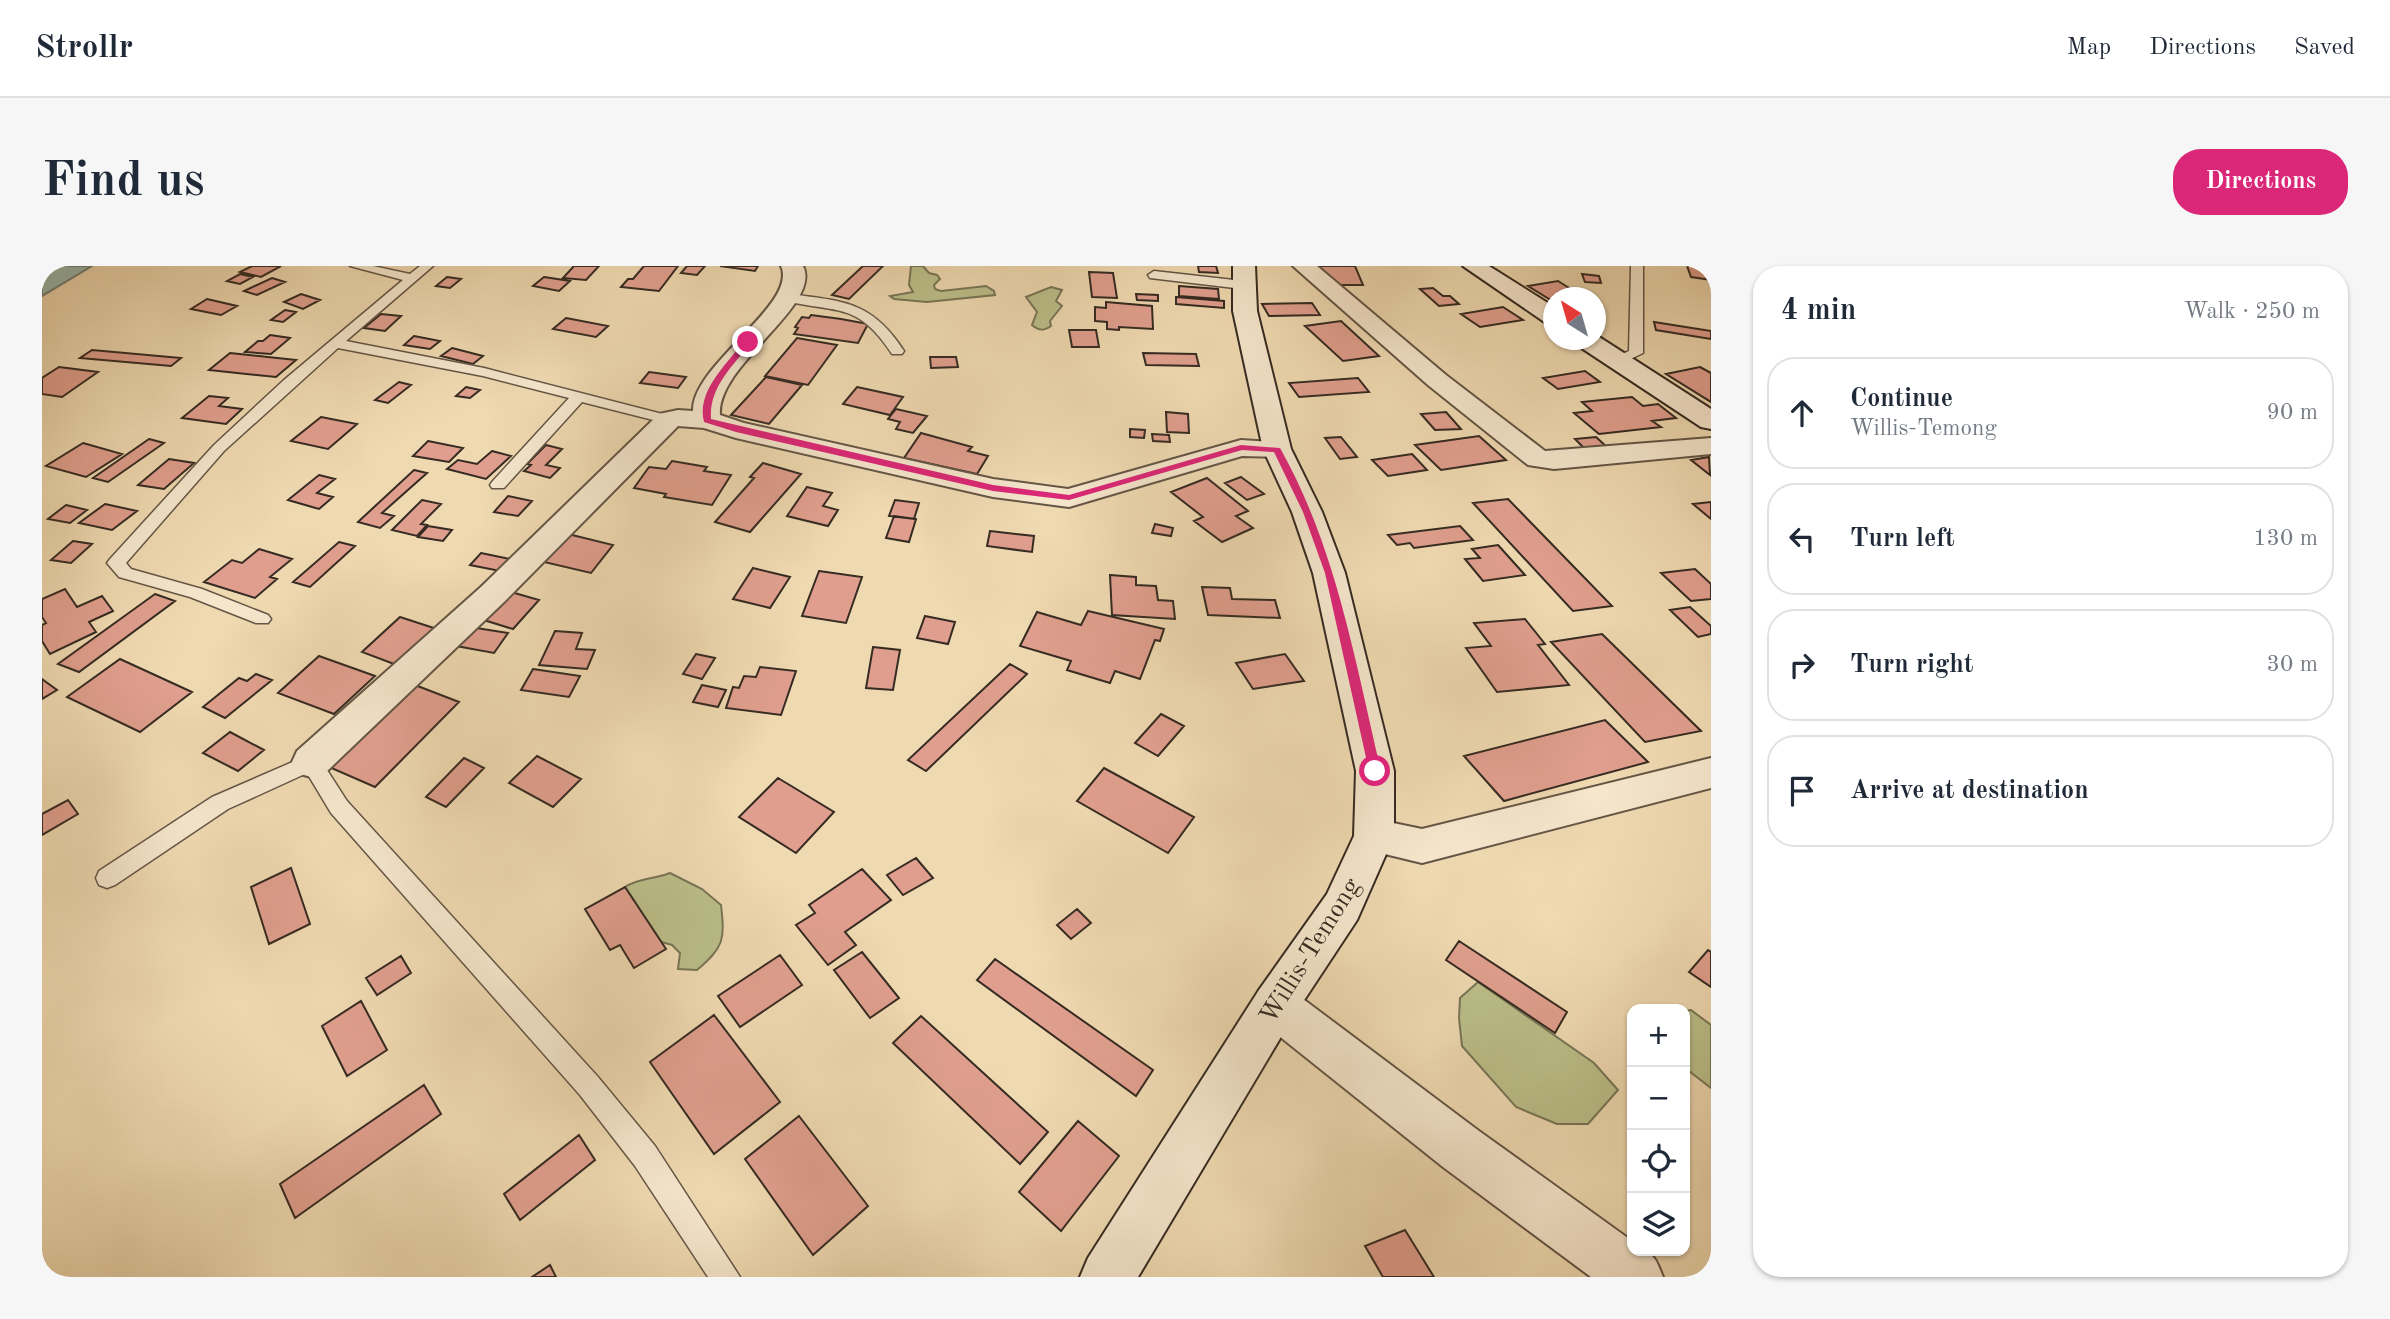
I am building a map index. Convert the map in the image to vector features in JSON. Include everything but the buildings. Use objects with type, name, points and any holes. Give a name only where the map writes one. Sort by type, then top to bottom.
[{"type":"street","points":[[707,421],[706,402],[713,386],[748,342],[789,298],[795,272],[792,266]]},
{"type":"street","points":[[1304,266],[1437,380],[1538,459],[1554,460],[1711,446]]},
{"type":"street","points":[[1474,266],[1543,311]]},
{"type":"street","name":"Willis-Temong","points":[[1107,1277],[1276,1005],[1342,907],[1374,836],[1375,771],[1329,573],[1307,512],[1277,449],[1245,311],[1243,275]]},
{"type":"street","points":[[1601,350],[1711,421]]},
{"type":"street","points":[[311,762],[427,659],[669,420],[678,418],[707,421],[736,430],[993,488],[1069,498],[1241,448],[1277,449]]},
{"type":"street","points":[[1374,836],[1422,846],[1711,773]]},
{"type":"street","points":[[1276,1005],[1461,1149],[1636,1277]]},
{"type":"lane","points":[[356,266],[413,278]]},
{"type":"lane","points":[[262,619],[196,593],[125,573],[116,564],[219,448],[289,383],[427,266]]},
{"type":"lane","points":[[1618,361],[1636,353],[1637,266]]},
{"type":"lane","points":[[1154,275],[1243,275]]},
{"type":"lane","points":[[789,298],[828,303],[864,315],[880,326],[897,351]]},
{"type":"lane","points":[[338,344],[484,372],[669,420]]},
{"type":"lane","points":[[498,485],[577,398]]},
{"type":"lane","points":[[107,878],[220,803],[311,762],[339,807],[589,1086],[645,1156],[725,1277]]},
{"type":"green space","points":[[911,266],[923,266],[929,273],[937,275],[940,279],[934,285],[935,289],[941,291],[986,286],[994,291],[995,295],[927,302],[894,299],[890,296],[913,292],[909,285]]},
{"type":"green space","points":[[1051,287],[1062,290],[1056,301],[1062,306],[1050,321],[1051,326],[1039,329],[1032,325],[1037,312],[1026,297]]},
{"type":"green space","points":[[670,873],[702,889],[721,905],[721,942],[713,955],[697,970],[678,969],[680,953],[672,945],[661,942],[625,887]]},
{"type":"green space","points":[[1478,982],[1594,1063],[1618,1090],[1588,1124],[1557,1124],[1516,1107],[1462,1046],[1460,998]]},
{"type":"green space","points":[[1690,1010],[1711,1025],[1711,1088],[1690,1072]]},
{"type":"water","points":[[42,266],[92,266],[42,296]]},
{"type":"route","points":[[748,342],[713,386],[706,402],[707,421],[736,430],[993,488],[1069,498],[1241,448],[1277,449],[1307,512],[1329,573],[1375,771]]}]
